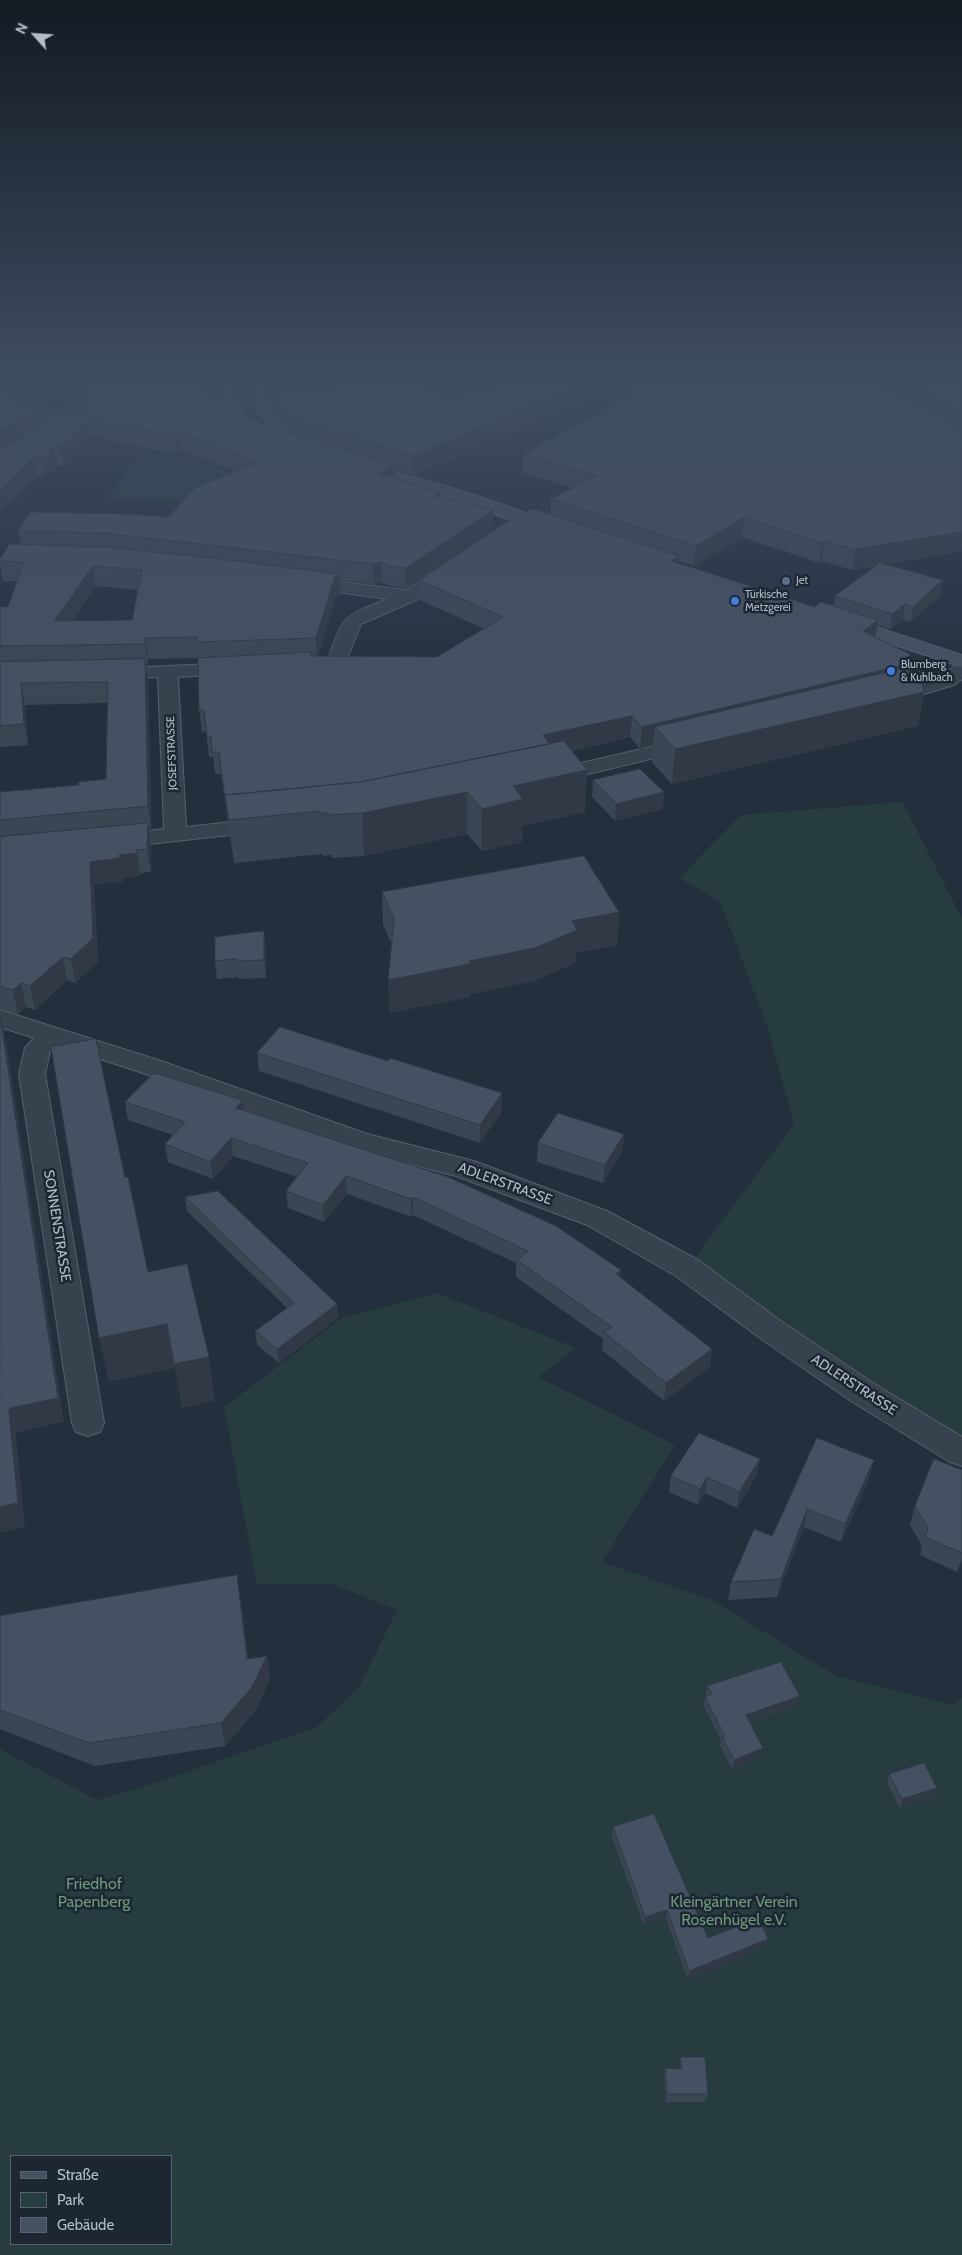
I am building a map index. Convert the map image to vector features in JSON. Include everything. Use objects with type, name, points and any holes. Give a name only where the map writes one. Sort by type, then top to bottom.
[{"type":"main road","points":[[427,486],[563,532]]},
{"type":"main road","points":[[819,614],[962,661]]},
{"type":"street","points":[[506,532],[525,520]]},
{"type":"street","points":[[288,667],[328,666],[338,660],[348,628],[354,620],[409,596],[464,560]]},
{"type":"street","points":[[287,580],[409,596]]},
{"type":"street","points":[[90,673],[248,669]]},
{"type":"street","points":[[870,703],[928,688],[947,681],[962,670]]},
{"type":"street","name":"JOSEFSTRASSE","points":[[168,672],[175,835]]},
{"type":"street","points":[[535,781],[708,739]]},
{"type":"street","points":[[97,843],[283,823]]},
{"type":"street","name":"ADLERSTRASSE","points":[[0,1018],[149,1066],[360,1141],[464,1168],[597,1218],[687,1268],[771,1330],[862,1392],[962,1453]]},
{"type":"street","name":"SONNENSTRASSE","points":[[52,1035],[38,1048],[32,1074],[88,1423]]},
{"type":"green space","points":[[116,486],[232,486],[203,503],[108,498]]},
{"type":"green space","points":[[902,802],[962,918],[962,1453],[687,1268],[794,1125],[769,1032],[720,901],[679,878],[741,815]]},
{"type":"green space","points":[[437,1293],[576,1348],[538,1377],[675,1445],[602,1562],[712,1600],[836,1676],[955,1705],[962,1697],[962,2255],[0,2255],[0,1749],[97,1800],[140,1788],[317,1727],[360,1686],[397,1610],[332,1584],[257,1584],[224,1407],[342,1318]]},
{"type":"building","points":[[199,486],[419,486],[440,493],[434,496],[493,510],[405,568],[390,566],[381,562],[373,564],[104,533],[18,531],[31,512],[128,514],[168,517],[195,488]]},
{"type":"building","points":[[577,486],[962,486],[962,532],[855,549],[824,541],[822,543],[744,517],[696,546],[551,499]]},
{"type":"building","points":[[533,509],[679,556],[671,561],[814,607],[821,602],[878,620],[863,631],[910,654],[912,663],[642,727],[632,716],[543,735],[550,744],[360,782],[225,795],[225,798],[219,752],[212,752],[211,736],[207,736],[204,710],[199,710],[198,658],[312,652],[311,656],[437,657],[503,617],[419,580],[516,516]]},
{"type":"building","points":[[10,544],[104,547],[339,574],[335,576],[316,638],[197,642],[197,637],[145,638],[145,644],[0,646],[0,607],[8,607],[24,562],[0,561]],"holes":[[[93,566],[142,570],[132,620],[55,621]]]},
{"type":"building","points":[[880,563],[943,580],[913,607],[905,604],[892,614],[835,596]]},
{"type":"building","points":[[145,659],[148,806],[0,820],[0,792],[79,785],[78,782],[106,779],[108,682],[21,683],[24,724],[0,726],[0,662]]},
{"type":"building","points":[[918,665],[924,692],[675,749],[655,727]]},
{"type":"building","points":[[564,741],[587,770],[513,786],[523,799],[482,809],[467,792],[362,813],[329,815],[319,811],[229,820],[225,795],[360,782]]},
{"type":"building","points":[[640,769],[664,792],[616,804],[593,780]]},
{"type":"building","points":[[148,823],[147,849],[136,850],[137,853],[119,855],[120,858],[90,862],[93,938],[71,959],[63,957],[30,986],[21,983],[13,990],[0,986],[0,837]]},
{"type":"building","points":[[584,856],[619,912],[572,921],[577,930],[535,948],[469,961],[470,964],[388,980],[394,919],[382,892]]},
{"type":"building","points":[[264,931],[264,960],[237,961],[237,959],[215,961],[215,937]]},
{"type":"building","points":[[0,1016],[58,1398],[11,1408],[9,1411],[18,1503],[0,1507]]},
{"type":"building","points":[[280,1027],[388,1061],[390,1058],[502,1093],[480,1125],[257,1053]]},
{"type":"building","points":[[96,1039],[125,1178],[128,1177],[148,1272],[187,1264],[209,1357],[174,1364],[167,1324],[99,1338],[51,1047]]},
{"type":"building","points":[[154,1073],[243,1100],[236,1108],[448,1177],[556,1226],[621,1270],[616,1274],[712,1349],[666,1383],[604,1332],[612,1327],[517,1260],[528,1251],[413,1197],[411,1199],[346,1176],[323,1205],[286,1191],[308,1163],[231,1138],[210,1162],[165,1144],[185,1122],[125,1102]]},
{"type":"building","points":[[558,1113],[624,1134],[605,1165],[538,1143]]},
{"type":"building","points":[[218,1191],[337,1304],[277,1349],[255,1331],[294,1303],[185,1197]]},
{"type":"building","points":[[699,1433],[760,1459],[739,1492],[707,1477],[700,1489],[671,1476]]},
{"type":"building","points":[[817,1438],[874,1460],[845,1524],[807,1509],[781,1579],[731,1582],[754,1529],[772,1536]]},
{"type":"building","points":[[934,1459],[962,1470],[962,1553],[925,1537],[928,1528],[915,1506]]},
{"type":"building","points":[[237,1575],[247,1659],[267,1656],[252,1687],[221,1723],[89,1743],[0,1710],[0,1616]]},
{"type":"building","points":[[781,1662],[800,1696],[746,1715],[763,1748],[734,1760],[722,1737],[725,1736],[705,1697],[712,1694],[707,1686]]},
{"type":"building","points":[[924,1763],[937,1788],[902,1799],[889,1774]]},
{"type":"building","points":[[654,1814],[708,1938],[759,1918],[768,1939],[689,1971],[667,1910],[645,1917],[613,1827]]},
{"type":"building","points":[[681,2057],[705,2057],[708,2094],[667,2094],[665,2068],[681,2069]]},
{"type":"place","name":"Jet","points":[[786,581]]},
{"type":"place","name":"Türkische Metzgerei","points":[[735,601]]},
{"type":"place","name":"Blumberg & Kuhlbach","points":[[891,671]]},
{"type":"park label","name":"Friedhof Papenberg","points":[[94,1893]]},
{"type":"park label","name":"Kleingärtner Verein Rosenhügel e.V.","points":[[734,1911]]}]
